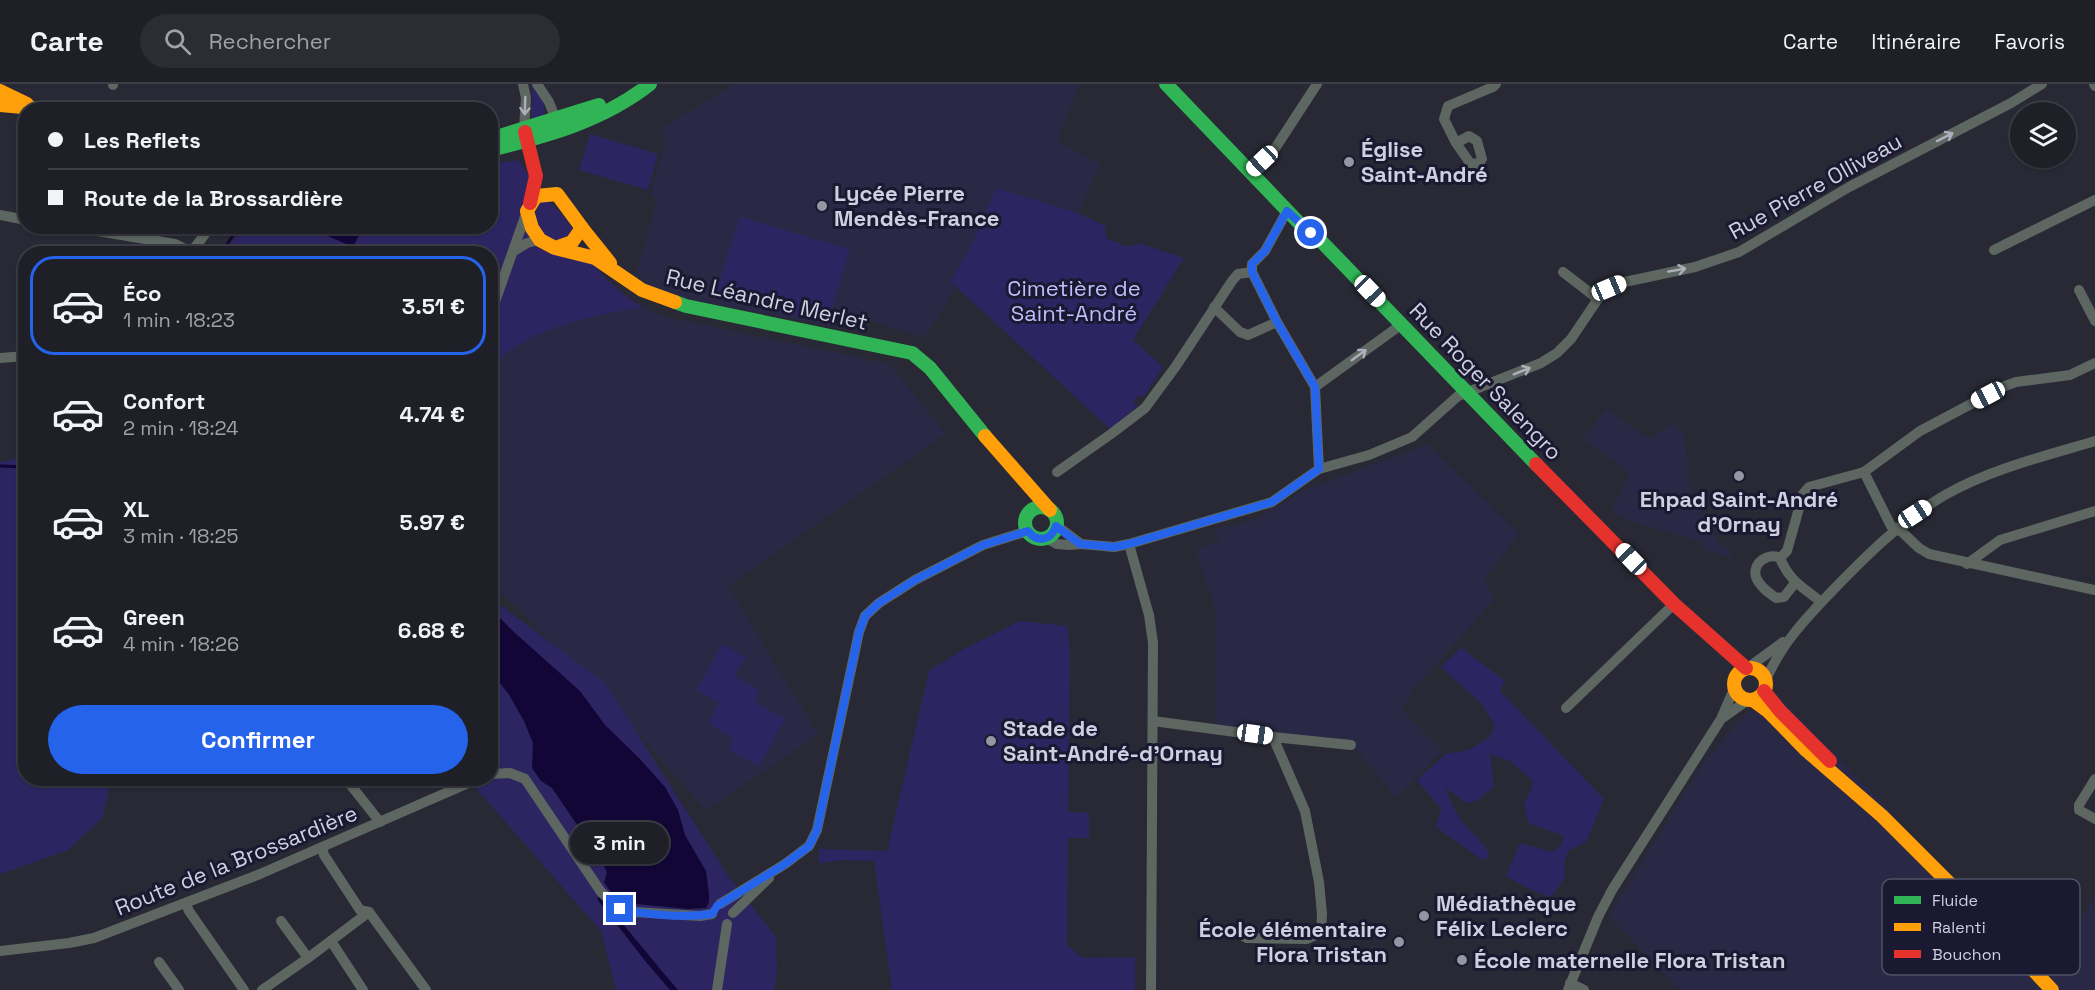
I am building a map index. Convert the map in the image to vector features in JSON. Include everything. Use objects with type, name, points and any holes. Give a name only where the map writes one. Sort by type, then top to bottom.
[{"type":"main road","name":"Rue Roger Salengro","points":[[1166,84],[1287,211],[1321,241],[1674,604],[1732,657],[1748,667]]},
{"type":"main road","points":[[498,147],[558,125],[583,111],[648,85]]},
{"type":"main road","points":[[0,91],[23,102]]},
{"type":"main road","points":[[0,105],[18,107]]},
{"type":"main road","points":[[498,138],[532,134]]},
{"type":"main road","points":[[532,134],[542,165],[557,194],[582,228],[574,242],[566,246],[555,248],[540,240],[532,228],[529,207],[536,176],[532,134]]},
{"type":"main road","points":[[529,207],[536,196],[557,194]]},
{"type":"main road","name":"Rue Léandre Merlet","points":[[582,228],[618,272]]},
{"type":"main road","name":"Rue Léandre Merlet","points":[[555,248],[595,258],[642,290],[686,306],[912,354],[930,368],[1023,480]]},
{"type":"main road","points":[[1023,480],[1056,517],[1053,534],[1046,538],[1036,538],[1028,531],[1025,523],[1028,514],[1028,497],[1023,480]]},
{"type":"main road","points":[[1028,514],[1041,507],[1050,510]]},
{"type":"main road","name":"Rue Roger Salengro","points":[[1674,604],[1696,633],[1726,664],[1734,684]]},
{"type":"main road","points":[[1758,693],[1740,696],[1734,684],[1738,672],[1748,667],[1760,671],[1758,693],[1768,711],[1806,750],[1859,796],[1944,879]]},
{"type":"main road","points":[[2038,975],[2052,990]]},
{"type":"street","points":[[523,84],[532,134]]},
{"type":"street","points":[[537,84],[549,102],[558,125]]},
{"type":"street","points":[[1250,172],[1274,150],[1317,84]]},
{"type":"street","points":[[1456,143],[1444,119],[1448,106],[1496,84]]},
{"type":"street","name":"Rue Pierre Olliveau","points":[[1046,538],[1058,544],[1114,547],[1272,502],[1319,469],[1369,455],[1412,437],[1458,396],[1540,363],[1557,353],[1572,339],[1598,299],[1609,288],[1620,283],[1695,267],[1739,252],[1849,187],[2011,104],[2042,84]]},
{"type":"street","points":[[1994,250],[2095,200]]},
{"type":"street","points":[[498,295],[529,207]]},
{"type":"street","points":[[1287,211],[1265,251],[1252,264],[1252,272],[1277,322],[1315,387],[1319,469]]},
{"type":"street","points":[[0,215],[18,218]]},
{"type":"street","points":[[116,234],[178,246]]},
{"type":"street","points":[[195,246],[205,234]]},
{"type":"street","points":[[514,252],[527,243],[540,240]]},
{"type":"street","points":[[1057,472],[1111,435],[1145,408],[1238,274],[1252,272]]},
{"type":"street","points":[[1563,272],[1598,299]]},
{"type":"street","points":[[2079,290],[2095,321]]},
{"type":"street","points":[[1214,307],[1240,332],[1248,335],[1277,322]]},
{"type":"street","points":[[1315,387],[1402,324]]},
{"type":"street","points":[[0,358],[18,357]]},
{"type":"street","points":[[1780,558],[1787,551],[1803,494],[1809,487],[1863,472],[1920,431],[2005,386],[2016,382],[2070,375],[2095,363]]},
{"type":"street","points":[[1721,719],[1758,693],[1773,663],[1790,637],[1861,560],[1895,530],[1945,495],[1987,475],[2095,441]]},
{"type":"street","points":[[1863,472],[1891,526],[1929,554],[2095,590]]},
{"type":"street","points":[[1967,564],[2000,540],[2095,512]]},
{"type":"street","points":[[1056,526],[1080,544]]},
{"type":"street","points":[[727,924],[717,923],[712,914],[714,908],[785,864],[809,846],[817,830],[859,632],[865,616],[891,595],[964,553],[1028,531]]},
{"type":"street","points":[[1129,544],[1149,615],[1153,643],[1151,990]]},
{"type":"street","points":[[1795,583],[1784,597],[1776,598],[1767,592],[1757,580],[1755,571],[1766,557],[1780,558],[1786,572],[1795,583],[1821,602]]},
{"type":"street","points":[[1566,708],[1674,604]]},
{"type":"street","points":[[1748,667],[1790,637]]},
{"type":"street","points":[[1584,990],[1569,986],[1611,890],[1721,719],[1734,684]]},
{"type":"street","points":[[1153,721],[1351,745]]},
{"type":"street","points":[[1234,931],[1247,938],[1307,939],[1321,933],[1319,882],[1305,811],[1273,737]]},
{"type":"street","points":[[498,774],[510,773],[525,779],[601,892],[620,909],[700,916],[712,914]]},
{"type":"street","points":[[2095,779],[2079,805],[2079,810],[2095,819]]},
{"type":"street","points":[[351,786],[380,822]]},
{"type":"street","name":"Route de la Brossardière","points":[[0,951],[94,938],[322,848],[462,786]]},
{"type":"street","points":[[322,848],[324,855],[360,910],[369,912],[426,990]]},
{"type":"street","points":[[733,913],[785,864]]},
{"type":"street","points":[[186,903],[189,911],[244,990]]},
{"type":"street","points":[[717,990],[727,924],[732,919],[733,913],[729,905],[720,904]]},
{"type":"street","points":[[262,990],[369,912]]},
{"type":"street","points":[[281,921],[308,958]]},
{"type":"street","points":[[331,941],[363,990]]},
{"type":"street","points":[[159,962],[180,990]]},
{"type":"shaded area","name":"Lycée Pierre Mendès-France","points":[[731,84],[1080,84],[1057,141],[1101,164],[1078,213],[996,188],[970,249],[950,281],[956,287],[923,337],[838,311],[833,327],[688,299],[653,289],[636,274],[657,199],[650,196],[664,145],[662,128]]},
{"type":"shaded area","points":[[323,234],[360,234],[354,246]]},
{"type":"shaded area","points":[[643,307],[663,316],[889,364],[946,434],[728,586],[815,729],[820,733],[706,811],[600,690],[514,604],[498,591],[498,359],[521,343],[563,323]]},
{"type":"shaded area","points":[[1606,409],[1649,439],[1675,422],[1684,434],[1691,496],[1717,540],[1732,554],[1731,558],[1703,549],[1701,542],[1626,520],[1612,511],[1629,473],[1583,439]]},
{"type":"shaded area","points":[[1428,444],[1519,534],[1484,580],[1495,599],[1411,692],[1402,710],[1442,751],[1396,797],[1349,741],[1215,725],[1216,611],[1196,549],[1219,541],[1216,529],[1256,520],[1303,491]]},
{"type":"shaded area","points":[[498,616],[580,691],[605,725],[665,787],[678,810],[685,835],[706,871],[709,902],[706,908],[689,909],[626,903],[608,889],[604,882],[607,873],[603,863],[552,788],[541,781],[532,768],[533,743],[508,693],[498,681]]},
{"type":"shaded area","points":[[1780,697],[1895,816],[1926,871],[1934,879],[1882,879],[1882,975],[2080,975],[2080,920],[2095,898],[2095,990],[1680,990],[1609,916],[1704,762],[1746,714]]},
{"type":"shaded area","points":[[599,897],[678,990],[670,990],[646,962],[597,899]]},
{"type":"green space","points":[[531,84],[543,101],[545,110],[542,119],[532,118]]},
{"type":"green space","points":[[590,134],[658,154],[648,190],[579,170]]},
{"type":"green space","points":[[518,160],[548,203],[554,206],[566,220],[574,232],[572,237],[596,267],[612,285],[643,307],[558,326],[527,340],[498,360],[498,246],[230,246],[238,234],[498,234],[498,163]]},
{"type":"green space","name":"Cimetière de Saint-André","points":[[996,188],[1078,213],[1105,226],[1106,238],[1125,246],[1139,243],[1184,258],[1133,340],[1163,367],[1144,396],[1138,396],[1134,401],[1137,407],[1110,429],[950,281],[970,249]]},
{"type":"green space","points":[[740,217],[850,249],[827,324],[715,295]]},
{"type":"green space","points":[[18,458],[18,786],[110,786],[102,818],[68,850],[0,874],[0,462]]},
{"type":"green space","points":[[498,603],[605,683],[730,879],[776,937],[777,971],[774,990],[616,990],[601,931],[474,786],[498,786]]},
{"type":"green space","name":"Stade de Saint-André-d'Ornay","points":[[1020,621],[1067,626],[1070,652],[1068,812],[1089,813],[1089,838],[1068,838],[1067,945],[1083,958],[1135,957],[1135,990],[892,990],[874,861],[842,860],[819,863],[819,849],[887,851],[929,671],[960,651]]},
{"type":"green space","points":[[722,644],[745,657],[734,676],[760,691],[754,702],[785,719],[759,766],[728,749],[734,738],[708,723],[719,703],[697,690]]},
{"type":"green space","points":[[1461,648],[1505,681],[1500,691],[1604,799],[1586,842],[1568,851],[1564,864],[1565,878],[1551,897],[1536,892],[1506,876],[1520,843],[1552,852],[1561,845],[1564,836],[1528,823],[1524,804],[1533,781],[1510,761],[1490,754],[1494,787],[1478,800],[1466,803],[1445,787],[1459,817],[1488,852],[1490,857],[1482,860],[1436,827],[1441,809],[1417,780],[1446,754],[1468,750],[1489,738],[1495,726],[1482,704],[1441,667]]},
{"type":"waterway","points":[[226,246],[234,234]]},
{"type":"waterway","points":[[0,466],[18,467]]},
{"type":"traffic: fast","points":[[498,148],[574,126],[613,108],[650,84]]},
{"type":"traffic: fast","points":[[1166,84],[1536,464]]},
{"type":"traffic: fast","points":[[498,137],[599,105]]},
{"type":"traffic: fast","points":[[675,302],[912,353],[930,368],[985,436]]},
{"type":"traffic: fast","points":[[1041,507],[1052,512],[1057,523],[1052,534],[1041,539],[1030,534],[1025,523],[1030,512],[1041,507]]},
{"type":"traffic: slow","points":[[0,91],[23,102]]},
{"type":"traffic: slow","points":[[0,105],[18,107]]},
{"type":"traffic: slow","points":[[555,248],[572,242],[582,228],[557,194],[536,196],[527,211],[532,228],[540,240],[555,248],[595,258],[642,290],[675,302]]},
{"type":"traffic: slow","points":[[582,228],[610,263]]},
{"type":"traffic: slow","points":[[985,436],[1050,510]]},
{"type":"traffic: slow","points":[[1750,668],[1761,673],[1766,684],[1761,695],[1750,700],[1739,695],[1734,684],[1739,673],[1750,668]]},
{"type":"traffic: slow","points":[[1753,700],[1768,711],[1806,750],[1882,816],[1945,879]]},
{"type":"traffic: slow","points":[[2038,975],[2052,990]]},
{"type":"traffic: jam","points":[[525,132],[536,176],[530,203]]},
{"type":"traffic: jam","points":[[1536,464],[1674,604],[1746,668]]},
{"type":"traffic: jam","points":[[1764,691],[1780,711],[1830,761]]},
{"type":"place","name":"Église Saint-André","points":[[1349,162]]},
{"type":"place","name":"Lycée Pierre Mendès-France","points":[[822,206]]},
{"type":"place","name":"Ehpad Saint-André d'Ornay","points":[[1739,476]]},
{"type":"place","name":"Stade de Saint-André-d'Ornay","points":[[991,741]]},
{"type":"place","name":"Médiathèque Félix Leclerc","points":[[1424,916]]},
{"type":"place","name":"École élémentaire Flora Tristan","points":[[1399,942]]},
{"type":"place","name":"École maternelle Flora Tristan","points":[[1462,960]]},
{"type":"route","points":[[620,909],[678,915],[712,914],[714,908],[785,864],[809,846],[817,830],[859,632],[865,616],[891,595],[964,553],[1014,535],[1028,531],[1036,538],[1046,538],[1053,534],[1056,526],[1080,544],[1114,547],[1129,544],[1272,502],[1319,469],[1315,387],[1277,322],[1252,272],[1252,264],[1265,251],[1287,211],[1311,233]]}]
